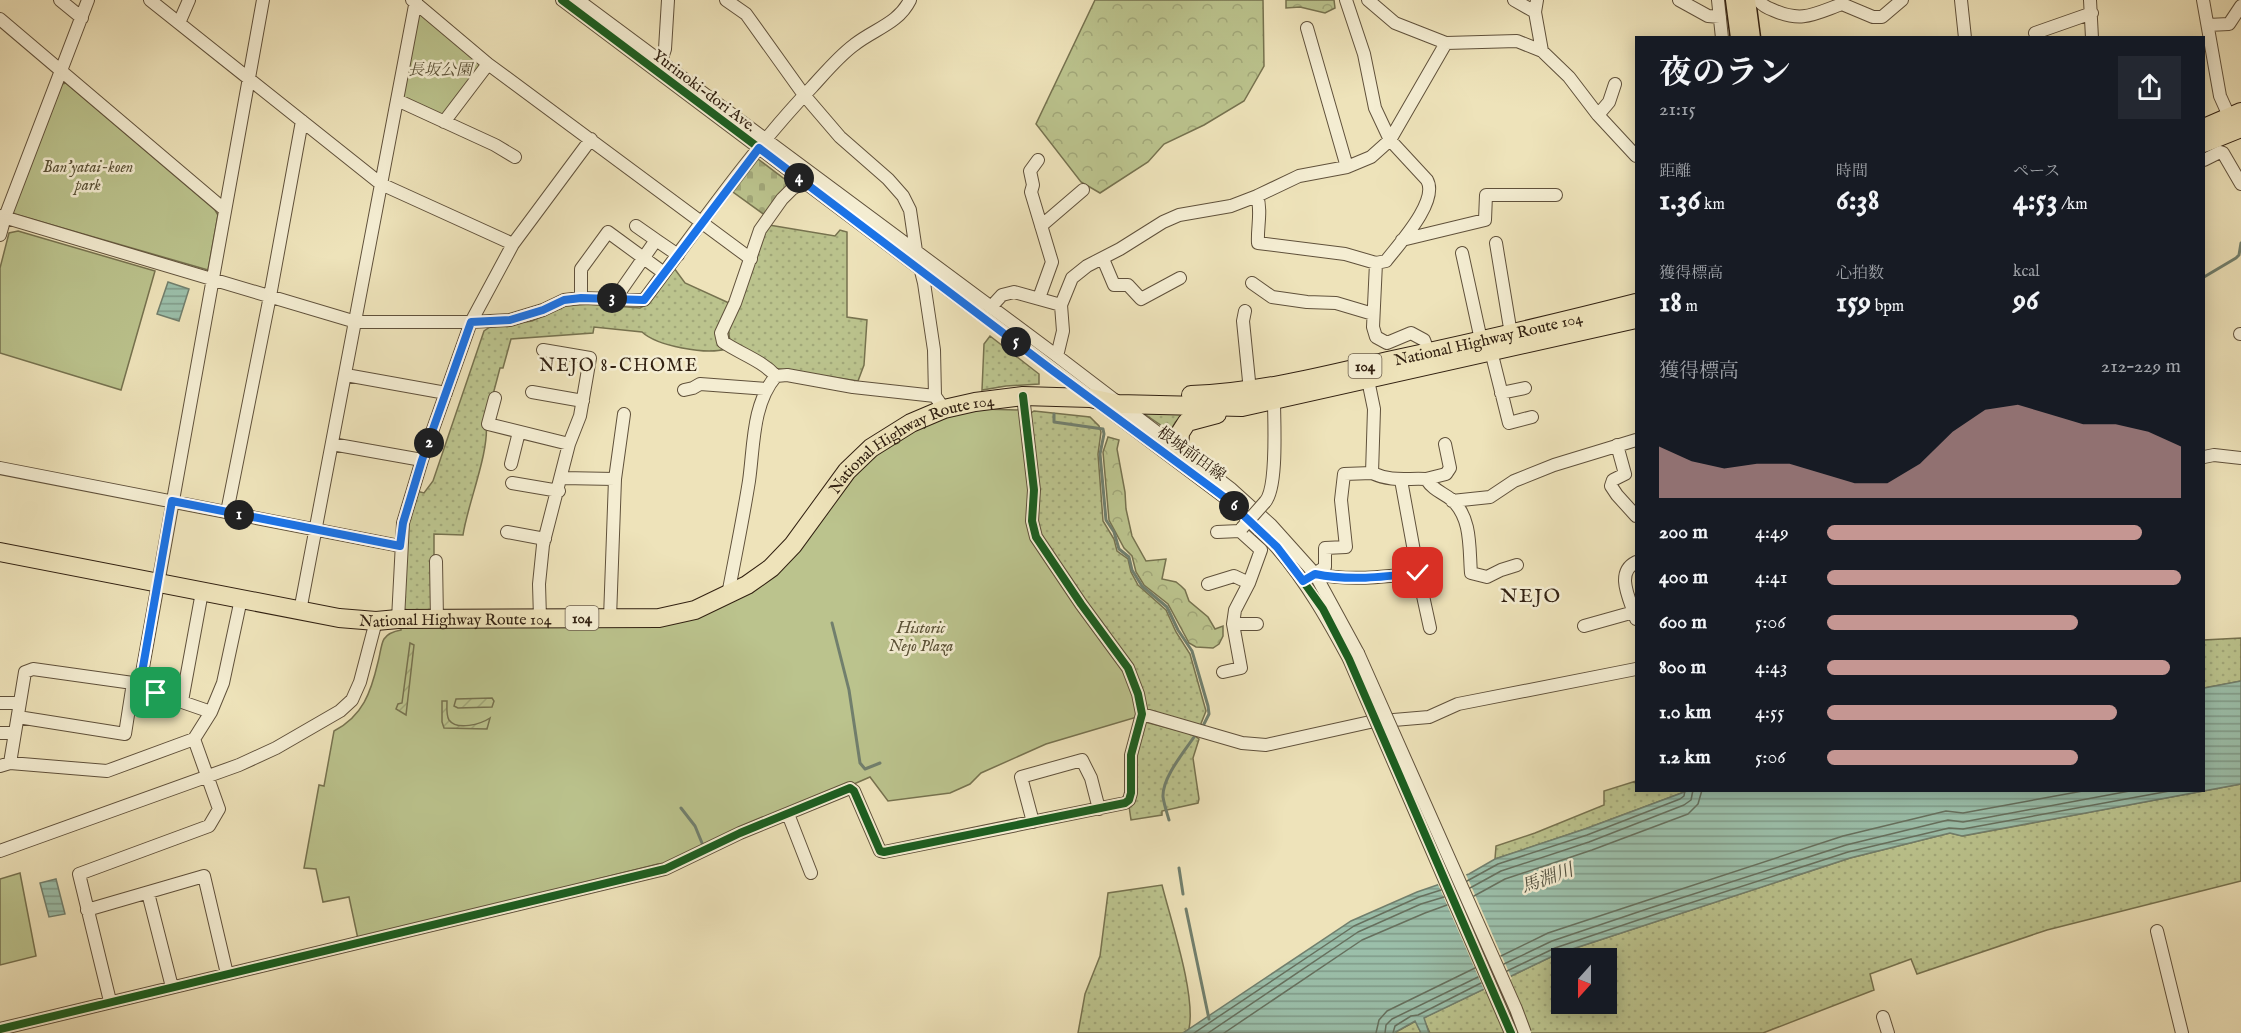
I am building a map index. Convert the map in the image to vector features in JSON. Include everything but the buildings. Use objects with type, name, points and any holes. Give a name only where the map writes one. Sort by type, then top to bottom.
[{"type":"highway","points":[[2205,128],[2237,118]]},
{"type":"highway","points":[[2205,142],[2237,118]]},
{"type":"highway","name":"National Highway Route 104","points":[[1486,346],[1511,334],[1635,303]]},
{"type":"highway","name":"National Highway Route 104","points":[[1246,399],[1486,346],[1635,319]]},
{"type":"highway","name":"National Highway Route 104","points":[[0,552],[339,618],[376,621],[659,618],[694,610],[728,595],[771,568],[793,545],[847,471],[871,448],[939,403],[975,402],[1023,396],[1274,401],[1368,380],[1431,359]]},
{"type":"highway","points":[[1179,448],[1180,433],[1187,422],[1246,399]]},
{"type":"main road","points":[[1734,0],[1738,36]]},
{"type":"main road","points":[[1747,0],[1752,36]]},
{"type":"street","points":[[60,0],[81,18]]},
{"type":"street","points":[[0,235],[2,216],[88,0]]},
{"type":"street","points":[[150,0],[381,184],[513,244]]},
{"type":"street","points":[[179,23],[189,0]]},
{"type":"street","points":[[18,717],[125,734],[158,583],[263,0]]},
{"type":"street","name":"Yurinoki-dori Ave.","points":[[562,0],[660,66]]},
{"type":"street","name":"Yurinoki-dori Ave.","points":[[578,0],[660,66],[763,143],[916,251],[1057,356],[1105,399]]},
{"type":"street","points":[[660,66],[665,50],[668,0]]},
{"type":"street","points":[[726,0],[746,14],[804,95],[840,137],[888,179],[903,196],[914,226],[916,251],[934,350],[939,403],[787,375],[776,376],[766,389],[757,419],[749,482],[728,595]]},
{"type":"street","points":[[746,14],[749,0]]},
{"type":"street","points":[[2,216],[356,322],[471,322],[518,318],[564,300],[581,298],[644,300],[763,143],[804,95],[845,52],[873,31],[890,24],[905,10],[909,0]]},
{"type":"street","points":[[1257,196],[1260,205],[1258,243],[1345,254],[1376,263],[1386,261],[1418,220],[1430,192],[1430,186],[1390,140],[1375,108],[1364,54],[1346,0]]},
{"type":"street","points":[[1368,0],[1395,23],[1446,43],[1517,41],[1542,51],[1569,77],[1598,115],[1635,155]]},
{"type":"street","points":[[1514,0],[1536,6],[1542,51]]},
{"type":"street","points":[[1679,0],[1708,16],[1720,17]]},
{"type":"street","points":[[1718,0],[1722,36]]},
{"type":"street","points":[[1758,0],[1765,7],[1795,18],[1842,4],[1873,17],[1882,17],[1902,0]]},
{"type":"street","points":[[1961,0],[1965,36]]},
{"type":"street","points":[[2090,0],[2092,36]]},
{"type":"street","points":[[2203,0],[2220,96],[2237,118]]},
{"type":"street","points":[[415,1],[488,64],[751,259]]},
{"type":"street","points":[[300,611],[415,1]]},
{"type":"street","points":[[2208,25],[2229,24],[2241,6]]},
{"type":"street","points":[[2035,33],[2092,14]]},
{"type":"street","points":[[0,19],[225,210]]},
{"type":"street","points":[[1307,28],[1347,168]]},
{"type":"street","points":[[1057,356],[1063,331],[1061,304],[1072,278],[1087,266],[1179,215],[1231,206],[1299,176],[1347,168],[1371,157],[1390,140],[1446,43]]},
{"type":"street","points":[[444,122],[488,64]]},
{"type":"street","points":[[1598,115],[1609,102],[1615,84]]},
{"type":"street","points":[[397,100],[495,145],[514,157]]},
{"type":"street","points":[[227,512],[302,121]]},
{"type":"street","points":[[398,619],[403,523],[422,460],[471,322],[513,244],[591,139]]},
{"type":"street","name":"Yurinoki-dori Ave.","points":[[763,143],[804,182],[921,269],[1105,399]]},
{"type":"street","points":[[2205,160],[2220,152],[2223,153],[2241,184]]},
{"type":"street","points":[[1038,160],[1030,171],[1034,185],[1031,192],[1053,262],[1039,298]]},
{"type":"street","points":[[776,376],[764,364],[723,342],[721,333],[751,259],[760,230],[792,189],[804,182]]},
{"type":"street","points":[[1041,226],[1083,190]]},
{"type":"street","points":[[1402,240],[1485,220],[1486,195],[1556,195]]},
{"type":"street","points":[[636,226],[678,255]]},
{"type":"street","points":[[581,298],[581,269],[608,232],[664,273]]},
{"type":"street","points":[[615,299],[656,240]]},
{"type":"street","points":[[1496,243],[1511,334]]},
{"type":"street","points":[[1462,253],[1509,423],[1532,417]]},
{"type":"street","points":[[1103,259],[1114,285],[1128,285],[1142,299],[1180,278]]},
{"type":"street","points":[[1376,263],[1373,314],[1376,337],[1387,343],[1412,333],[1424,340],[1431,359]]},
{"type":"street","points":[[1252,283],[1272,297],[1336,303],[1373,314]]},
{"type":"street","points":[[991,307],[1002,295],[1014,292],[1061,304]]},
{"type":"street","points":[[1245,311],[1243,321],[1246,399]]},
{"type":"street","points":[[540,618],[539,584],[545,539],[584,401],[590,358],[543,350]]},
{"type":"street","points":[[345,375],[446,393]]},
{"type":"street","points":[[1368,380],[1374,409],[1372,473]]},
{"type":"street","points":[[684,390],[700,384],[766,389]]},
{"type":"street","points":[[1501,393],[1525,388]]},
{"type":"street","points":[[532,392],[584,401]]},
{"type":"street","points":[[0,1029],[665,869],[740,833],[850,788],[854,791],[880,850],[884,852],[1125,803],[1129,800],[1131,792],[1131,755],[1142,714],[1138,694],[1128,668],[1036,537],[1032,520],[1034,490],[1023,396]]},
{"type":"street","points":[[495,398],[488,424],[570,444]]},
{"type":"street","name":"根城前田線","points":[[1105,399],[1179,448],[1230,488],[1271,525],[1315,574],[1354,656]]},
{"type":"street","name":"根城前田線","points":[[1105,399],[1224,497],[1277,547],[1354,656]]},
{"type":"street","points":[[1216,532],[1241,530],[1270,497],[1274,471],[1274,401]]},
{"type":"street","points":[[610,618],[615,479],[624,414]]},
{"type":"street","points":[[511,464],[519,432]]},
{"type":"street","points":[[1452,501],[1490,497],[1514,481],[1554,465],[1635,440]]},
{"type":"street","points":[[332,444],[422,460]]},
{"type":"street","points":[[1303,581],[1325,567],[1325,548],[1346,547],[1341,500],[1344,474],[1372,473],[1401,480],[1426,479],[1446,474],[1450,468],[1445,444]]},
{"type":"street","points":[[1617,445],[1625,474],[1613,480],[1611,486],[1635,515]]},
{"type":"street","points":[[2205,457],[2214,455],[2241,458]]},
{"type":"street","points":[[0,468],[400,546]]},
{"type":"street","points":[[562,478],[615,479]]},
{"type":"street","points":[[1426,479],[1433,489],[1452,501],[1465,521],[1472,573],[1487,577],[1517,565]]},
{"type":"street","points":[[1401,480],[1430,628]]},
{"type":"street","points":[[512,483],[559,491]]},
{"type":"street","points":[[1223,672],[1241,668],[1233,624],[1235,610],[1249,584],[1261,550],[1241,530]]},
{"type":"street","points":[[507,532],[545,539]]},
{"type":"street","points":[[436,561],[437,619]]},
{"type":"street","points":[[1584,626],[1635,615],[1624,574],[1635,563]]},
{"type":"street","points":[[1315,574],[1333,578],[1368,579],[1418,573]]},
{"type":"street","points":[[1208,584],[1234,576],[1249,584]]},
{"type":"street","points":[[182,701],[202,592]]},
{"type":"street","points":[[212,712],[156,693],[150,687],[33,669],[25,672],[15,733],[5,764],[107,771],[194,739],[212,712],[229,660],[241,599]]},
{"type":"street","points":[[0,851],[207,776],[276,748],[340,711],[352,700],[360,682],[376,621]]},
{"type":"street","points":[[1233,624],[1257,624]]},
{"type":"street","points":[[1354,656],[1511,1033]]},
{"type":"street","points":[[1354,656],[1516,1009],[1524,1033]]},
{"type":"street","points":[[1142,714],[1242,743],[1266,745],[1370,722],[1429,717],[1458,704],[1635,669]]},
{"type":"street","points":[[0,703],[20,703]]},
{"type":"street","points":[[0,734],[15,733]]},
{"type":"street","points":[[110,1001],[79,874],[208,826],[219,809],[194,739]]},
{"type":"street","points":[[1033,822],[1021,777],[1082,760],[1091,778],[1099,809]]},
{"type":"street","points":[[788,814],[811,873]]},
{"type":"street","points":[[87,910],[204,876],[227,974]]},
{"type":"street","points":[[148,893],[172,987]]},
{"type":"street","points":[[2157,931],[2182,1033]]},
{"type":"street","points":[[1883,1017],[1887,1033]]},
{"type":"green space","points":[[1095,0],[1263,0],[1264,66],[1244,101],[1204,125],[1164,144],[1148,162],[1100,193],[1081,182],[1036,124]]},
{"type":"green space","points":[[1286,0],[1334,0],[1335,8],[1325,13],[1300,7],[1286,8]]},
{"type":"green space","name":"長坂公園","points":[[416,3],[488,64],[444,122],[397,100]]},
{"type":"green space","name":"Ban'yatai-koen park","points":[[66,83],[215,210],[218,215],[208,270],[14,214],[13,211],[62,84]]},
{"type":"green space","points":[[758,159],[791,184],[766,216],[733,192]]},
{"type":"green space","points":[[769,225],[835,236],[840,230],[847,232],[847,317],[867,320],[864,365],[858,381],[773,368],[730,342],[728,326]]},
{"type":"green space","points":[[18,231],[155,271],[121,390],[0,353],[0,268],[9,233]]},
{"type":"green space","points":[[674,268],[685,283],[729,303],[726,349],[707,351],[682,348],[649,337],[642,332],[594,327],[593,333],[511,339],[503,368],[500,368],[486,421],[485,447],[463,535],[434,534],[434,610],[405,611],[402,608],[407,524],[416,491],[424,493],[433,481],[484,331],[490,327],[532,321],[565,306],[588,304],[640,308],[646,305]]},
{"type":"green space","points":[[990,336],[1039,374],[1039,384],[982,390],[984,344]]},
{"type":"green space","name":"Historic Nejo Plaza","points":[[981,409],[1023,410],[1031,525],[1126,669],[1134,691],[1137,717],[1046,744],[981,773],[970,784],[950,793],[888,801],[870,777],[670,864],[658,864],[358,939],[349,897],[323,902],[316,869],[304,868],[319,785],[324,786],[334,731],[344,725],[359,710],[369,693],[383,641],[390,634],[401,630],[401,625],[651,625],[740,597],[855,472],[894,440],[936,420]]},
{"type":"green space","points":[[1034,411],[1090,417],[1099,426],[1101,432],[1098,454],[1103,521],[1114,539],[1117,551],[1128,559],[1131,572],[1138,585],[1166,610],[1190,654],[1206,711],[1200,726],[1149,713],[1044,544],[1036,524],[1031,413]]},
{"type":"green space","points":[[1143,413],[1186,413],[1175,422],[1171,432]]},
{"type":"green space","points":[[1108,437],[1119,440],[1117,449],[1132,536],[1146,561],[1166,559],[1162,579],[1176,582],[1181,586],[1189,601],[1208,617],[1215,629],[1223,626],[1223,636],[1219,644],[1213,648],[1196,647],[1189,643],[1168,604],[1144,585],[1136,572],[1132,556],[1124,548],[1109,520],[1103,452]]},
{"type":"green space","points":[[2241,638],[2241,681],[2205,688],[2205,640]]},
{"type":"green space","points":[[410,643],[414,645],[406,715],[396,709],[398,704],[402,703]]},
{"type":"green space","points":[[492,698],[494,701],[492,707],[458,708],[454,706],[456,699]]},
{"type":"green space","points":[[442,701],[447,701],[447,716],[453,723],[463,726],[490,718],[487,729],[444,728]]},
{"type":"green space","points":[[1145,722],[1192,734],[1199,739],[1193,758],[1199,799],[1198,803],[1162,811],[1162,815],[1131,820],[1129,806],[1134,754]]},
{"type":"green space","points":[[1635,781],[1635,792],[1684,792],[1495,859],[1496,846],[1604,805],[1604,791]]},
{"type":"green space","points":[[2241,784],[2241,881],[2047,930],[1917,974],[1911,959],[1870,974],[1874,990],[1763,1033],[1430,1033],[1423,1018],[1551,957],[1551,1014],[1617,1014],[1617,948],[1575,948],[1850,858],[1950,833],[1963,836]]},
{"type":"green space","points":[[20,873],[36,956],[0,965],[0,879]]},
{"type":"green space","points":[[1162,885],[1186,978],[1189,997],[1189,1029],[1183,1033],[1078,1033],[1085,994],[1100,956],[1108,893]]},
{"type":"green space","points":[[1416,1021],[1421,1033],[1394,1033]]},
{"type":"water","points":[[168,282],[189,289],[179,321],[157,314]]},
{"type":"water","points":[[2241,681],[2241,784],[2205,791],[2205,688]]},
{"type":"water","name":"馬淵川","points":[[1684,792],[2198,792],[1962,836],[1950,833],[1850,858],[1575,948],[1551,948],[1551,957],[1424,1018],[1429,1033],[1421,1033],[1415,1021],[1394,1033],[1183,1033],[1351,921],[1417,892],[1469,874],[1495,859]]},
{"type":"water","points":[[56,879],[65,914],[49,917],[40,883]]},
{"type":"pier","points":[[1465,872],[1512,979],[1485,992],[1437,882]]},
{"type":"waterway","points":[[2205,276],[2236,258],[2239,255],[2241,243]]},
{"type":"waterway","points":[[1054,414],[1054,422],[1103,429],[1100,454],[1106,520],[1114,532],[1119,549],[1129,557],[1132,570],[1142,586],[1167,607],[1192,651],[1208,706],[1209,714],[1203,726]]},
{"type":"waterway","points":[[832,623],[849,690],[860,763],[865,769],[880,763]]},
{"type":"waterway","points":[[1169,820],[1163,800],[1166,782],[1194,737]]},
{"type":"waterway","points":[[681,808],[695,826],[702,843]]},
{"type":"waterway","points":[[1179,868],[1183,894]]},
{"type":"waterway","points":[[1186,909],[1209,1019]]},
{"type":"cycle path","points":[[562,0],[1224,497],[1277,547],[1323,609],[1349,659],[1511,1033]]},
{"type":"cycle path","points":[[0,1029],[665,869],[740,833],[850,788],[854,791],[880,851],[884,852],[1125,803],[1129,800],[1131,793],[1131,755],[1142,714],[1138,694],[1128,668],[1036,537],[1032,521],[1034,490],[1023,396]]},
{"type":"district","name":"NEJO 8-CHOME","points":[[619,365]]},
{"type":"district","name":"NEJO","points":[[1531,595]]},
{"type":"route","points":[[156,693],[150,687],[140,684],[172,501],[400,546],[403,523],[422,460],[471,322],[510,320],[543,310],[564,300],[596,297],[644,300],[759,148],[1224,497],[1277,547],[1303,581],[1315,574],[1333,578],[1368,579],[1418,573]]}]
